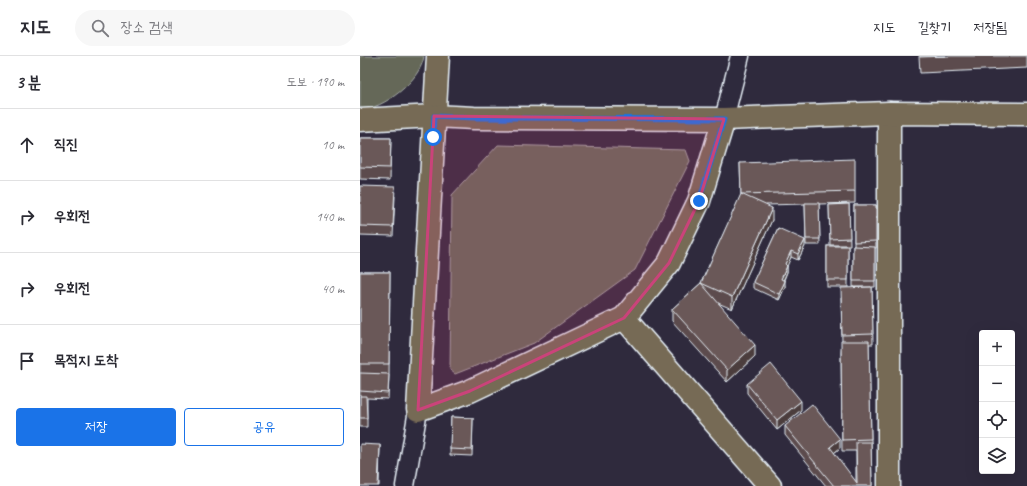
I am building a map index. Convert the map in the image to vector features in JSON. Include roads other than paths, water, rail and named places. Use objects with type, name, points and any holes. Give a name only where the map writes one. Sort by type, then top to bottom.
[{"type":"main road","points":[[438,56],[418,410],[470,391],[624,318],[669,263],[699,201],[724,119]]},
{"type":"main road","points":[[360,120],[434,116],[482,118],[724,119],[889,113],[1027,114]]},
{"type":"main road","points":[[889,113],[889,486]]},
{"type":"main road","points":[[624,318],[770,486]]},
{"type":"street","points":[[724,119],[740,56]]},
{"type":"street","points":[[405,486],[418,410]]}]
